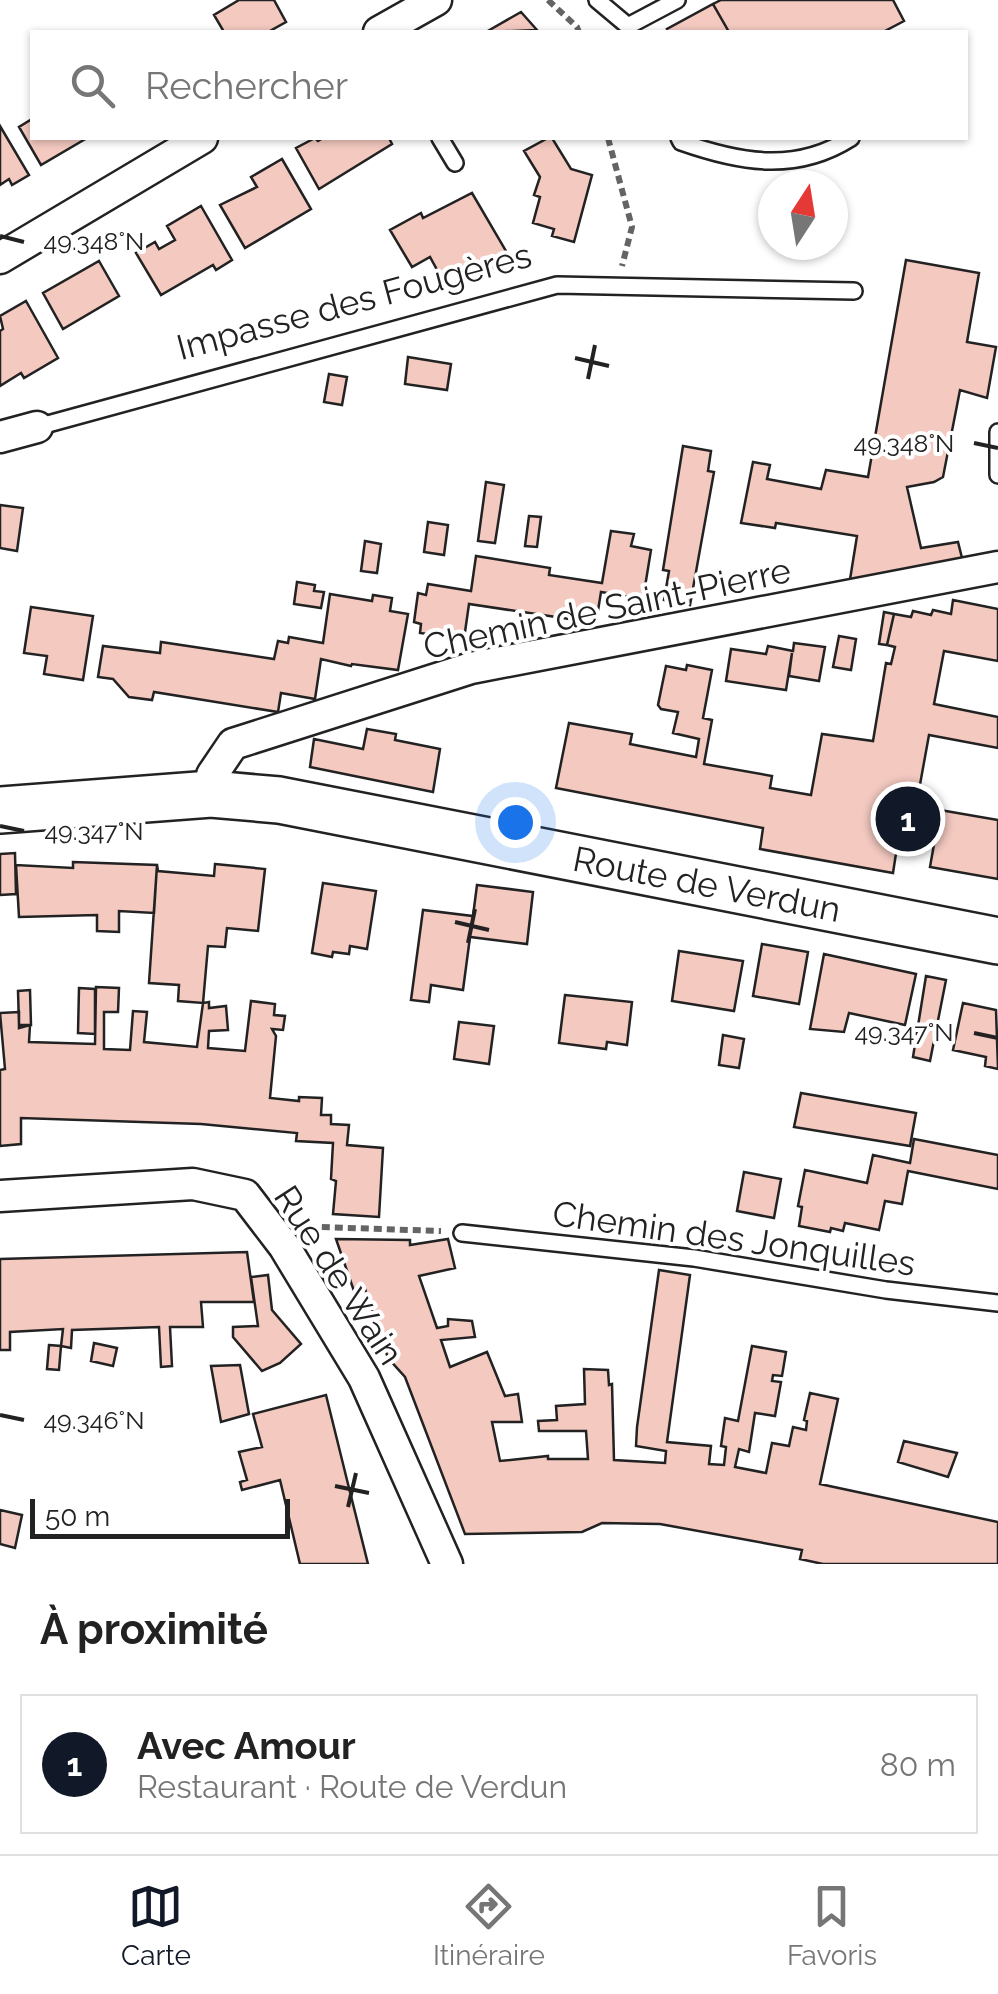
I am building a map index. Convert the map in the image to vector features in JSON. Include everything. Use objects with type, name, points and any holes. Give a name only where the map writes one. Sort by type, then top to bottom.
[{"type":"main road","name":"Route de Verdun","points":[[0,810],[210,794],[279,800],[998,941]]},
{"type":"street","points":[[382,30],[436,0]]},
{"type":"street","points":[[0,258],[199,140]]},
{"type":"street","name":"Impasse des Fougères","points":[[0,437],[37,427]]},
{"type":"street","name":"Chemin de Saint-Pierre","points":[[210,794],[212,775],[233,744],[471,668],[998,567]]},
{"type":"street","name":"Rue de Wain","points":[[0,1196],[193,1184],[245,1195],[284,1246],[364,1378],[446,1564]]},
{"type":"lane","points":[[597,0],[625,27],[677,0]]},
{"type":"lane","points":[[441,140],[455,163]]},
{"type":"lane","points":[[680,140],[730,159],[788,160],[828,152],[849,140]]},
{"type":"lane","name":"Impasse des Fougères","points":[[37,427],[557,284],[854,291]]},
{"type":"lane","points":[[998,432],[998,475]]},
{"type":"lane","name":"Chemin des Jonquilles","points":[[462,1233],[694,1258],[998,1304]]},
{"type":"path","points":[[548,0],[579,30]]},
{"type":"path","points":[[609,140],[632,227],[617,286]]},
{"type":"path","points":[[284,1246],[320,1227],[418,1228],[462,1233]]},
{"type":"building","points":[[239,0],[274,0],[286,22],[272,30],[223,30],[214,15]]},
{"type":"building","points":[[721,0],[893,0],[904,21],[887,30],[728,30],[713,4]]},
{"type":"building","points":[[713,4],[728,30],[668,30]]},
{"type":"building","points":[[521,12],[537,30],[490,30]]},
{"type":"building","points":[[30,120],[30,140],[84,140],[41,165],[19,127]]},
{"type":"building","points":[[0,126],[29,175],[12,185],[9,179],[0,185]]},
{"type":"building","points":[[311,140],[390,140],[392,144],[319,189],[296,148]]},
{"type":"building","points":[[544,140],[553,140],[571,169],[592,175],[574,242],[552,236],[554,229],[533,223],[540,197],[534,195],[540,177],[524,151]]},
{"type":"building","points":[[282,159],[311,209],[245,248],[220,205],[257,187],[251,177]]},
{"type":"building","points":[[472,193],[513,263],[482,271],[475,260],[441,277],[430,257],[412,267],[390,230]]},
{"type":"building","points":[[201,206],[232,260],[216,270],[213,265],[161,295],[136,253],[155,242],[159,249],[175,240],[167,226]]},
{"type":"building","points":[[906,260],[979,273],[967,342],[996,347],[987,398],[960,390],[943,477],[907,487],[921,548],[958,542],[965,570],[848,592],[857,536],[776,523],[775,528],[741,523],[753,462],[770,465],[767,479],[821,489],[826,470],[868,477]]},
{"type":"building","points":[[99,261],[119,296],[63,329],[43,293]]},
{"type":"building","points":[[26,301],[58,358],[24,378],[21,373],[0,386],[0,316]]},
{"type":"building","points":[[408,357],[451,364],[447,390],[405,384]]},
{"type":"building","points":[[329,374],[347,377],[342,405],[324,402]]},
{"type":"building","points":[[683,446],[711,451],[708,471],[714,472],[690,605],[664,600],[669,571],[663,570]]},
{"type":"building","points":[[486,482],[504,485],[495,543],[478,541]]},
{"type":"building","points":[[0,505],[23,508],[17,551],[0,548]]},
{"type":"building","points":[[529,516],[541,517],[537,547],[525,546]]},
{"type":"building","points":[[428,522],[448,525],[444,555],[424,552]]},
{"type":"building","points":[[611,531],[634,534],[631,546],[651,550],[643,599],[601,592],[596,623],[469,604],[464,639],[420,633],[421,624],[414,622],[418,593],[426,595],[428,584],[471,591],[476,556],[550,568],[549,575],[602,583]]},
{"type":"building","points":[[365,541],[381,544],[377,573],[361,571]]},
{"type":"building","points":[[297,582],[315,585],[314,591],[324,592],[321,608],[294,604]]},
{"type":"building","points":[[330,594],[372,601],[373,595],[392,598],[390,611],[408,614],[398,670],[321,659],[315,699],[281,693],[278,712],[154,692],[152,700],[129,697],[113,679],[98,677],[103,646],[160,653],[161,642],[274,659],[278,641],[288,643],[289,637],[323,643]]},
{"type":"building","points":[[953,600],[998,609],[998,661],[944,651],[934,704],[998,717],[998,748],[929,735],[913,823],[901,821],[893,873],[760,849],[763,828],[556,788],[569,723],[632,734],[630,744],[696,757],[699,739],[673,733],[678,712],[658,705],[666,666],[686,670],[687,665],[712,670],[703,718],[712,720],[704,764],[772,776],[770,788],[811,795],[822,734],[873,741],[886,663],[891,664],[895,647],[887,645],[894,614],[911,617],[913,611],[931,615],[933,610],[951,614]]},
{"type":"building","points":[[31,607],[93,616],[83,680],[44,674],[47,656],[24,653]]},
{"type":"building","points":[[884,612],[894,614],[887,645],[879,644]]},
{"type":"building","points":[[839,636],[856,639],[851,670],[833,667]]},
{"type":"building","points":[[794,643],[825,647],[819,681],[789,676],[792,653],[786,690],[726,681],[731,649],[766,654],[768,646],[793,651]]},
{"type":"building","points":[[367,729],[396,734],[395,740],[440,749],[433,792],[310,767],[314,739],[363,749]]},
{"type":"building","points":[[940,810],[998,820],[998,879],[930,867]]},
{"type":"building","points":[[15,853],[16,894],[0,895],[0,854]]},
{"type":"building","points":[[73,862],[157,865],[154,913],[119,911],[119,932],[97,931],[97,915],[19,917],[16,865],[73,868]]},
{"type":"building","points":[[215,864],[265,869],[258,931],[227,928],[225,947],[208,946],[203,1003],[178,1001],[179,985],[149,983],[157,865],[158,871],[214,876]]},
{"type":"building","points":[[323,883],[376,891],[367,949],[350,946],[349,954],[333,952],[332,957],[312,953]]},
{"type":"building","points":[[477,885],[533,892],[527,944],[470,937],[463,990],[431,985],[429,1002],[411,1000],[423,910],[473,916]]},
{"type":"building","points":[[762,944],[808,952],[799,1004],[753,996]]},
{"type":"building","points":[[679,951],[743,961],[734,1011],[672,1001]]},
{"type":"building","points":[[824,954],[916,974],[905,1025],[849,1013],[844,1032],[810,1029]]},
{"type":"building","points":[[926,976],[946,980],[930,1061],[913,1057]]},
{"type":"building","points":[[96,987],[119,988],[118,1012],[104,1012],[104,1049],[130,1050],[133,1011],[147,1012],[144,1042],[197,1047],[203,1003],[209,1002],[209,1008],[226,1006],[228,1030],[209,1031],[208,1048],[245,1051],[251,1001],[275,1004],[274,1015],[285,1016],[283,1030],[272,1029],[276,1036],[270,1098],[322,1098],[321,1115],[331,1115],[331,1124],[349,1125],[347,1145],[383,1148],[379,1217],[333,1214],[333,1143],[296,1141],[297,1133],[201,1124],[21,1118],[21,1144],[0,1146],[0,1070],[5,1069],[0,1013],[19,1012],[19,1028],[30,1025],[29,1042],[95,1044]]},
{"type":"building","points":[[79,988],[95,989],[95,1034],[78,1033]]},
{"type":"building","points":[[30,990],[31,1025],[19,1025],[18,991]]},
{"type":"building","points":[[565,995],[632,1002],[627,1045],[607,1042],[606,1049],[559,1043]]},
{"type":"building","points":[[963,1003],[996,1010],[998,1069],[985,1066],[986,1057],[953,1050]]},
{"type":"building","points":[[459,1022],[494,1026],[489,1064],[454,1059]]},
{"type":"building","points":[[723,1035],[744,1039],[739,1068],[719,1065]]},
{"type":"building","points":[[801,1093],[916,1113],[910,1146],[794,1127]]},
{"type":"building","points":[[914,1139],[998,1155],[998,1189],[908,1171],[902,1204],[885,1201],[879,1230],[845,1223],[843,1231],[831,1228],[830,1232],[799,1226],[802,1207],[798,1206],[805,1170],[867,1183],[873,1155],[910,1163]]},
{"type":"building","points":[[744,1172],[781,1179],[774,1218],[737,1211]]},
{"type":"building","points":[[336,1239],[410,1240],[410,1245],[448,1239],[455,1268],[419,1276],[437,1328],[448,1326],[448,1319],[472,1321],[475,1337],[441,1340],[450,1367],[487,1352],[505,1396],[518,1394],[522,1422],[492,1422],[500,1461],[548,1456],[588,1459],[586,1431],[539,1431],[538,1421],[557,1420],[556,1406],[585,1404],[584,1369],[608,1370],[609,1385],[612,1384],[614,1460],[665,1463],[666,1451],[636,1446],[637,1427],[659,1270],[690,1275],[667,1442],[711,1446],[709,1464],[724,1465],[726,1447],[721,1446],[725,1418],[738,1421],[752,1346],[786,1352],[782,1376],[773,1375],[772,1381],[781,1382],[775,1416],[755,1413],[749,1452],[739,1449],[735,1467],[766,1473],[772,1443],[789,1446],[793,1427],[806,1430],[804,1420],[810,1393],[838,1399],[820,1484],[998,1522],[998,1564],[823,1564],[800,1559],[802,1550],[660,1524],[602,1523],[582,1532],[465,1534],[405,1377],[388,1358],[365,1289],[354,1291]]},
{"type":"building","points":[[247,1252],[254,1302],[201,1302],[203,1327],[170,1327],[172,1366],[161,1367],[159,1327],[72,1330],[71,1348],[61,1346],[63,1329],[10,1332],[10,1350],[0,1350],[0,1259]]},
{"type":"building","points":[[268,1275],[272,1310],[301,1344],[280,1363],[262,1371],[233,1337],[233,1327],[258,1326],[251,1277]]},
{"type":"building","points":[[94,1343],[117,1348],[113,1366],[91,1361]]},
{"type":"building","points":[[49,1345],[61,1346],[59,1370],[47,1369]]},
{"type":"building","points":[[240,1365],[249,1414],[221,1422],[211,1366]]},
{"type":"building","points":[[326,1395],[368,1564],[300,1564],[280,1480],[242,1490],[240,1482],[247,1480],[239,1452],[262,1447],[253,1414]]},
{"type":"building","points":[[904,1441],[957,1453],[948,1477],[898,1462]]},
{"type":"building","points":[[0,1510],[22,1515],[15,1548],[0,1544]]},
{"type":"place","name":"Avec Amour","points":[[908,819]]}]
